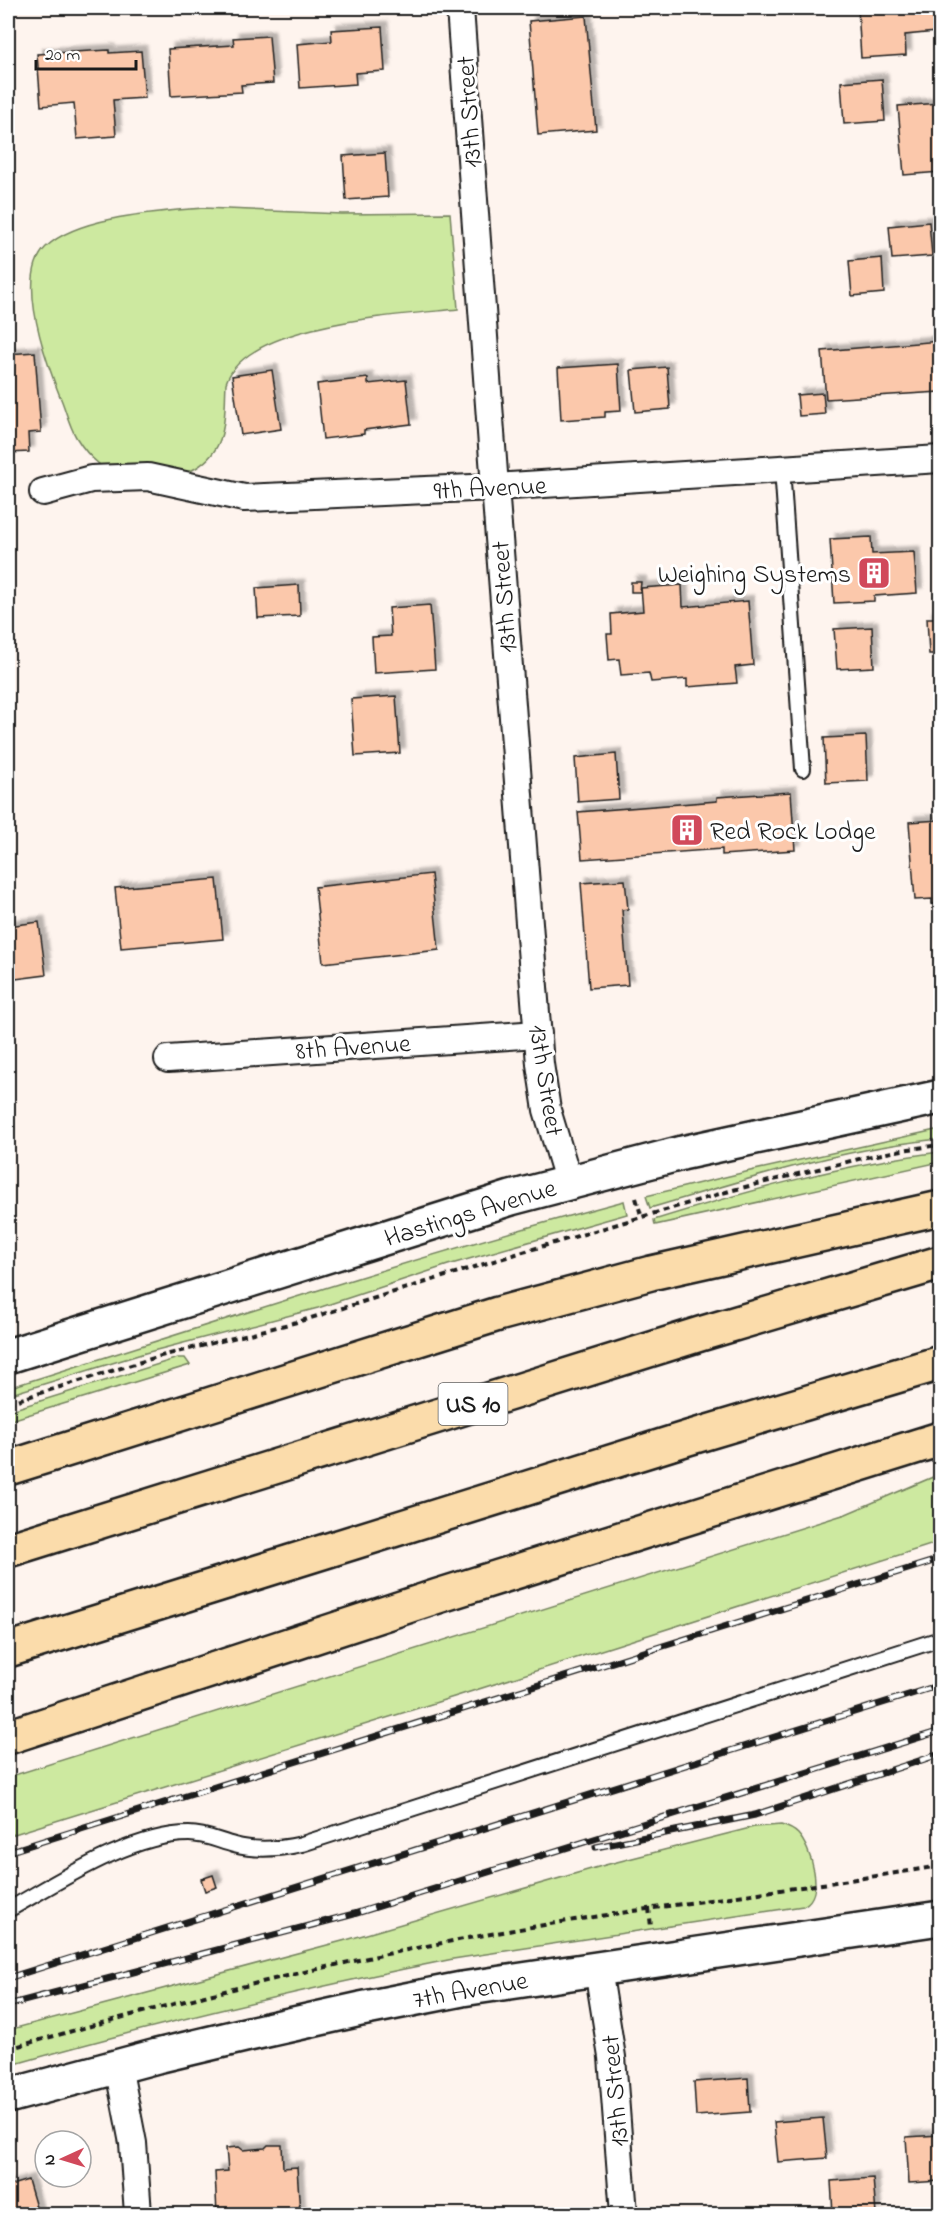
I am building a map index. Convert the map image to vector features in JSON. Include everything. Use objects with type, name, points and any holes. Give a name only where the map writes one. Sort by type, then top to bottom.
[{"type":"highway","points":[[8,1468],[498,1314],[651,1273],[940,1208]]},
{"type":"highway","name":"US 10","points":[[8,1550],[689,1337],[940,1263]]},
{"type":"highway","points":[[8,1650],[644,1451],[940,1363]]},
{"type":"highway","points":[[8,1737],[438,1596],[940,1439]]},
{"type":"street","name":"13th Street","points":[[460,8],[538,1034],[545,1098],[569,1183]]},
{"type":"street","name":"9th Avenue","points":[[43,492],[91,478],[148,477],[244,498],[495,487],[940,459]]},
{"type":"street","name":"8th Avenue","points":[[168,1059],[538,1034]]},
{"type":"street","name":"Hastings Avenue","points":[[8,1356],[425,1225],[569,1183],[682,1154],[940,1097]]},
{"type":"street","name":"7th Avenue","points":[[8,2097],[118,2066],[361,2009],[473,1987],[940,1918]]},
{"type":"street","name":"13th Street","points":[[598,1969],[612,2057],[624,2214]]},
{"type":"street","points":[[118,2066],[133,2143],[138,2214]]},
{"type":"lane","points":[[782,468],[802,769]]},
{"type":"lane","points":[[8,1910],[91,1864],[133,1846],[165,1837],[190,1834],[254,1848],[279,1848],[302,1844],[940,1639]]},
{"type":"path","points":[[8,1403],[147,1359],[301,1321],[513,1255],[755,1184],[886,1153],[940,1146]]},
{"type":"path","points":[[8,2049],[239,1988],[457,1940],[649,1908],[835,1883],[940,1866]]},
{"type":"green space","points":[[203,208],[342,214],[450,213],[458,309],[329,325],[294,334],[263,347],[239,363],[226,383],[223,431],[207,460],[184,474],[171,477],[103,466],[89,455],[76,437],[48,365],[36,322],[33,299],[33,279],[37,261],[46,247],[78,228],[120,217]]},
{"type":"green space","points":[[940,1129],[940,1139],[903,1143],[830,1157],[650,1208],[646,1196],[750,1171]]},
{"type":"green space","points":[[940,1152],[940,1162],[655,1225],[654,1220],[796,1180],[904,1157]]},
{"type":"green space","points":[[624,1201],[627,1214],[448,1265],[318,1308],[145,1353],[8,1395],[8,1388],[238,1315],[469,1244]]},
{"type":"green space","points":[[178,1358],[185,1358],[190,1365],[8,1421],[8,1411]]},
{"type":"green space","points":[[940,1474],[940,1542],[8,1836],[8,1777],[846,1514]]},
{"type":"green space","points":[[781,1825],[798,1834],[811,1860],[814,1872],[814,1892],[810,1901],[803,1906],[453,1959],[229,2008],[8,2066],[8,2030],[346,1940],[605,1865],[754,1827]]},
{"type":"building","points":[[858,8],[935,8],[936,32],[905,35],[906,55],[861,58]]},
{"type":"building","points":[[586,16],[596,130],[538,135],[529,21]]},
{"type":"building","points":[[382,27],[385,71],[355,73],[356,84],[300,88],[297,44],[332,41],[331,30]]},
{"type":"building","points":[[269,36],[273,83],[241,85],[242,92],[171,96],[168,49],[234,45],[233,38]]},
{"type":"building","points":[[109,50],[109,53],[141,51],[145,98],[113,100],[116,136],[77,139],[74,103],[41,106],[37,54]]},
{"type":"building","points":[[882,79],[885,121],[844,124],[841,82]]},
{"type":"building","points":[[940,103],[940,172],[904,175],[898,106]]},
{"type":"building","points":[[385,153],[388,197],[346,200],[343,156]]},
{"type":"building","points":[[929,222],[932,256],[892,259],[889,226]]},
{"type":"building","points":[[882,258],[884,293],[852,296],[849,261]]},
{"type":"building","points":[[940,341],[940,392],[826,399],[822,351]]},
{"type":"building","points":[[35,352],[41,432],[28,433],[29,452],[8,453],[8,354]]},
{"type":"building","points":[[618,364],[621,411],[605,412],[605,417],[561,420],[558,368]]},
{"type":"building","points":[[667,367],[670,409],[635,412],[631,370]]},
{"type":"building","points":[[272,370],[281,429],[241,435],[232,376]]},
{"type":"building","points":[[368,378],[368,384],[406,380],[411,424],[364,430],[364,434],[323,439],[317,384]]},
{"type":"building","points":[[823,393],[825,414],[799,416],[797,395]]},
{"type":"building","name":"Weighing Systems","points":[[871,537],[872,554],[914,552],[917,593],[874,596],[874,601],[834,603],[830,539]]},
{"type":"building","points":[[631,582],[641,582],[640,592],[631,592]]},
{"type":"building","points":[[299,585],[300,616],[258,618],[256,588]]},
{"type":"building","points":[[682,585],[683,607],[748,601],[753,665],[735,667],[737,683],[687,687],[687,679],[651,682],[649,673],[621,675],[619,659],[609,660],[607,634],[612,634],[611,614],[643,611],[641,588]]},
{"type":"building","points":[[430,605],[435,669],[374,673],[372,637],[391,636],[389,608]]},
{"type":"building","points":[[927,618],[940,618],[940,654],[929,654]]},
{"type":"building","points":[[872,627],[874,667],[837,669],[834,629]]},
{"type":"building","points":[[396,696],[400,753],[355,756],[351,699]]},
{"type":"building","points":[[866,736],[868,781],[826,783],[824,738]]},
{"type":"building","points":[[616,754],[619,799],[578,802],[575,758]]},
{"type":"building","name":"Red Rock Lodge","points":[[791,792],[795,850],[722,855],[722,849],[582,859],[578,812],[717,801],[717,797]]},
{"type":"building","points":[[940,820],[940,904],[932,904],[932,899],[915,900],[909,822]]},
{"type":"building","points":[[431,874],[439,950],[323,963],[315,887]]},
{"type":"building","points":[[217,879],[223,939],[121,948],[115,888]]},
{"type":"building","points":[[625,880],[628,909],[622,910],[628,985],[589,988],[581,883]]},
{"type":"building","points":[[39,922],[46,975],[8,980],[8,926]]},
{"type":"building","points":[[213,1875],[217,1887],[205,1891],[201,1879]]},
{"type":"building","points":[[748,2078],[750,2112],[696,2116],[694,2082]]},
{"type":"building","points":[[823,2118],[827,2158],[778,2162],[774,2122]]},
{"type":"building","points":[[940,2135],[940,2181],[909,2183],[906,2137]]},
{"type":"building","points":[[268,2145],[282,2145],[283,2168],[297,2167],[300,2214],[217,2214],[215,2172],[228,2171],[226,2148],[239,2147],[243,2150],[265,2148]]},
{"type":"building","points":[[873,2178],[876,2214],[833,2214],[831,2181]]},
{"type":"building","points":[[28,2180],[38,2214],[8,2214],[8,2186]]},
{"type":"railway","points":[[8,1852],[940,1559]]},
{"type":"railway","points":[[8,1978],[940,1685]]},
{"type":"railway","points":[[8,2005],[354,1914],[940,1731]]},
{"type":"railway","points":[[596,1847],[755,1815],[940,1754]]},
{"type":"place","name":"Weighing Systems","points":[[874,573]]},
{"type":"place","name":"Red Rock Lodge","points":[[687,830]]}]
